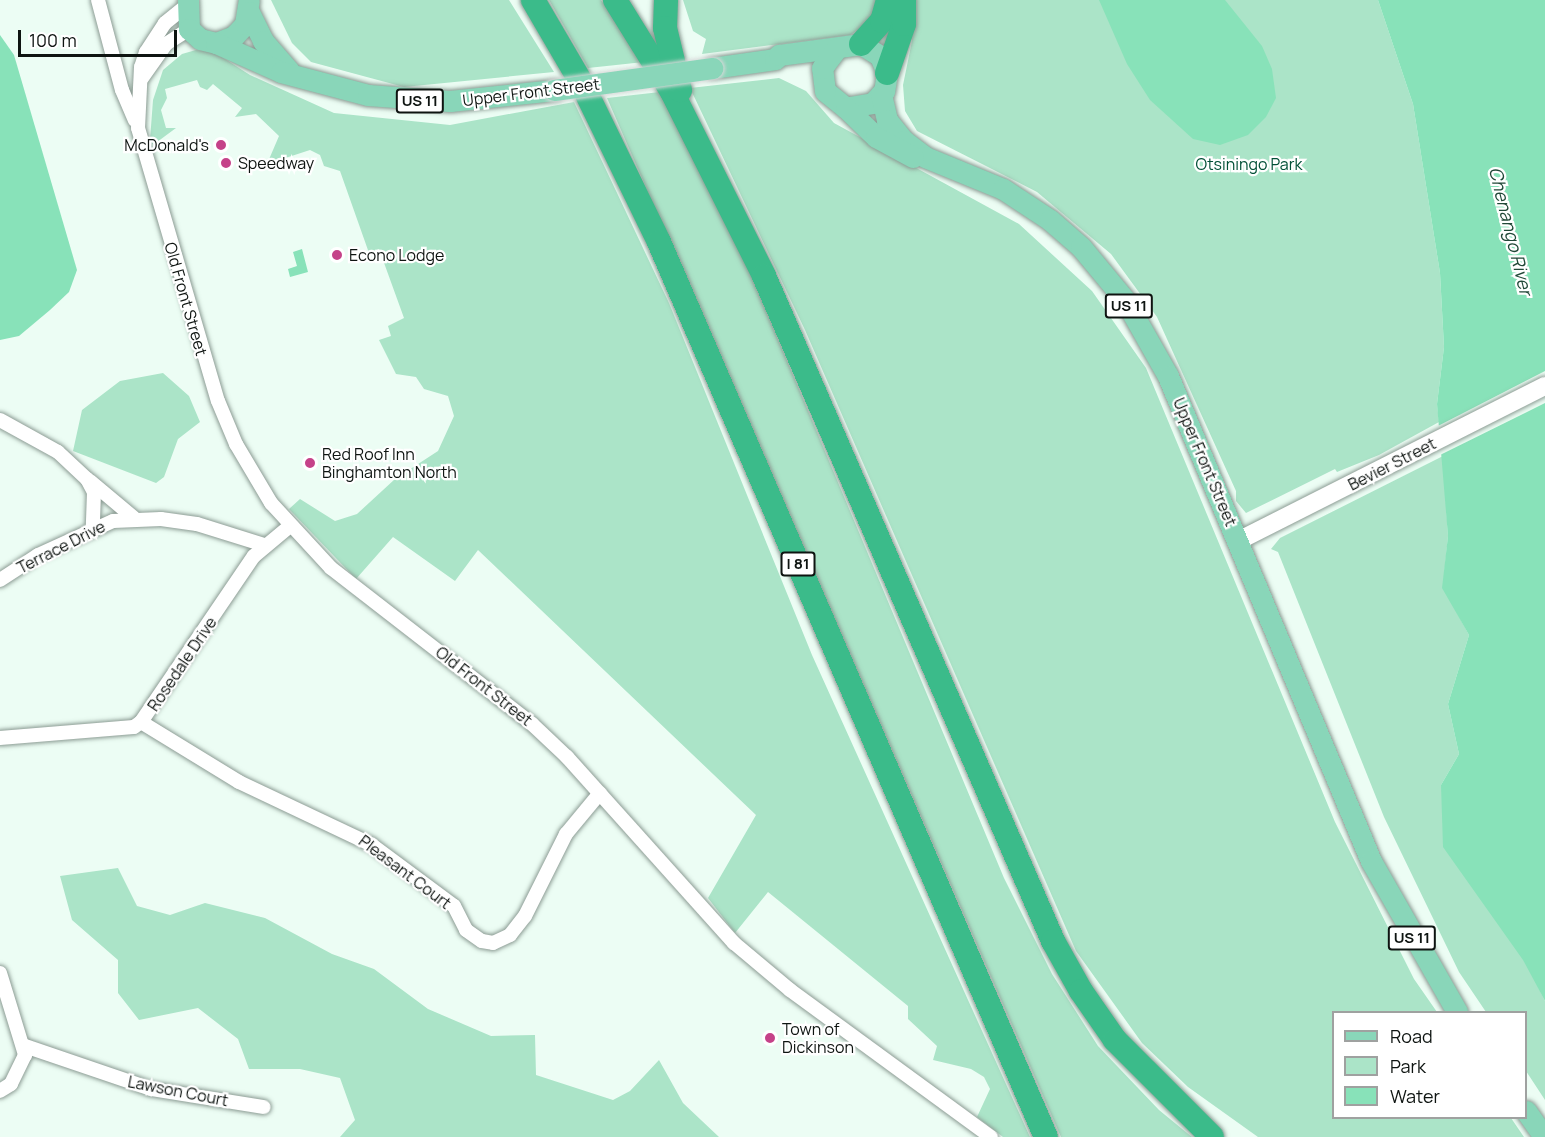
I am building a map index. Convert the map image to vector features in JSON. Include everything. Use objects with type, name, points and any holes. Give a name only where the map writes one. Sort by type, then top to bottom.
[{"type":"highway","name":"I 81","points":[[533,0],[582,84],[651,224],[1046,1137]]},
{"type":"highway","points":[[615,0],[690,125],[764,276],[1044,923],[1097,1016],[1127,1054],[1212,1137]]},
{"type":"highway","points":[[666,0],[665,28],[690,125]]},
{"type":"highway","points":[[861,44],[882,21],[888,0]]},
{"type":"highway","points":[[884,84],[904,24],[904,0]]},
{"type":"highway","points":[[1168,1096],[1224,1137]]},
{"type":"main road","points":[[187,2],[189,29]]},
{"type":"main road","name":"Upper Front Street","points":[[216,43],[238,33],[249,6]]},
{"type":"main road","name":"Upper Front Street","points":[[249,6],[263,42],[290,72]]},
{"type":"main road","name":"Upper Front Street","points":[[189,29],[200,39],[347,91],[421,101],[478,100],[774,59],[802,68],[821,80],[830,98],[846,108],[888,145],[917,159],[925,157]]},
{"type":"main road","name":"Upper Front Street","points":[[774,59],[779,55],[861,44],[880,56],[892,128],[925,157],[986,180],[1024,201],[1081,247],[1114,285],[1168,376],[1371,861],[1456,1011]]},
{"type":"main road","points":[[821,80],[824,62],[837,48]]},
{"type":"main road","points":[[846,108],[867,106],[884,84]]},
{"type":"main road","name":"Bevier Street","points":[[1238,541],[1545,386]]},
{"type":"main road","points":[[1527,1112],[1544,1137]]},
{"type":"street","name":"Old Front Street","points":[[98,0],[122,90],[138,128],[218,401],[259,484],[290,526],[357,590],[532,724],[600,793],[734,943],[790,990],[991,1137]]},
{"type":"street","name":"Old Front Street","points":[[138,128],[141,67],[152,41],[187,2]]},
{"type":"street","points":[[142,78],[166,44],[189,29]]},
{"type":"street","points":[[0,420],[58,452],[134,518]]},
{"type":"street","points":[[87,479],[96,508],[93,527]]},
{"type":"street","name":"Terrace Drive","points":[[0,580],[38,555],[93,527],[134,518],[197,524],[264,545]]},
{"type":"street","name":"Rosedale Drive","points":[[0,738],[134,727],[141,722],[264,545],[290,526]]},
{"type":"street","name":"Pleasant Court","points":[[141,722],[239,782],[340,826],[372,845],[454,906],[466,930],[482,942],[493,943],[510,935],[525,916],[566,834],[600,793]]},
{"type":"street","points":[[0,973],[25,1046],[22,1066],[0,1091]]},
{"type":"street","name":"Lawson Court","points":[[25,1046],[151,1089],[264,1107]]},
{"type":"green space","points":[[271,0],[509,0],[554,72],[404,87],[311,62],[292,43]]},
{"type":"green space","points":[[549,0],[601,0],[644,62],[588,68]]},
{"type":"green space","points":[[683,0],[882,0],[871,22],[850,35],[702,54],[706,39],[693,31]]},
{"type":"green space","name":"Otsiningo Park","points":[[908,0],[1378,0],[1413,104],[1440,273],[1444,347],[1437,404],[1439,422],[1379,455],[1337,472],[1335,469],[1246,513],[1236,501],[1236,491],[1157,317],[1111,254],[1037,192],[917,131],[905,111],[903,85],[912,41]]},
{"type":"green space","points":[[196,50],[214,52],[250,75],[334,113],[450,125],[574,102],[669,303],[812,655],[1030,1137],[1003,1137],[977,1117],[990,1089],[984,1077],[971,1069],[933,1060],[937,1046],[908,1019],[908,1006],[768,892],[735,933],[708,898],[756,815],[478,550],[455,581],[393,537],[356,579],[289,509],[300,499],[335,521],[357,514],[395,479],[438,451],[454,416],[448,396],[424,389],[416,377],[396,374],[379,340],[391,336],[388,326],[404,318],[379,249],[369,253],[340,171],[324,166],[320,155],[310,150],[267,164],[279,136],[256,114],[235,117],[242,108],[213,84],[207,90],[200,87],[197,80],[165,89],[167,98],[161,110],[166,128],[176,128],[153,145],[150,140],[153,100],[163,70],[182,54]]},
{"type":"green space","points":[[779,78],[806,91],[834,123],[1019,224],[1092,291],[1146,368],[1335,822],[1414,979],[1436,1011],[1332,1011],[1332,1119],[1512,1119],[1524,1137],[1258,1137],[1188,1087],[1142,1043],[1076,951],[805,330],[690,88]]},
{"type":"green space","points":[[660,92],[733,232],[1004,878],[1052,974],[1098,1046],[1159,1110],[1192,1137],[1061,1137],[607,98]]},
{"type":"green space","points":[[163,373],[189,396],[200,422],[178,439],[164,477],[156,483],[73,451],[82,410],[120,381]]},
{"type":"green space","points":[[1443,456],[1448,536],[1443,587],[1469,635],[1448,704],[1459,754],[1441,785],[1545,1001],[1545,1100],[1527,1073],[1527,1011],[1485,1011],[1459,972],[1384,817],[1278,552],[1271,549],[1280,538]]},
{"type":"green space","points":[[118,868],[137,906],[170,915],[205,903],[265,918],[332,954],[374,969],[428,1009],[491,1036],[535,1035],[536,1075],[613,1100],[630,1091],[659,1060],[683,1103],[719,1137],[340,1137],[355,1120],[340,1078],[300,1069],[249,1069],[238,1039],[198,1008],[139,1020],[118,993],[118,960],[72,920],[60,876]]},
{"type":"water","points":[[1099,0],[1225,0],[1262,46],[1272,69],[1276,98],[1266,117],[1248,135],[1220,145],[1193,139],[1150,100],[1127,64]]},
{"type":"water","name":"Chenango River","points":[[1378,0],[1545,0],[1545,1001],[1523,960],[1443,847],[1441,785],[1459,754],[1448,704],[1469,635],[1442,588],[1448,536],[1437,404],[1444,347],[1440,273],[1413,104]]},
{"type":"water","points":[[0,35],[14,55],[77,270],[69,292],[50,310],[19,336],[0,340]]},
{"type":"water","points":[[302,249],[308,272],[290,277],[288,269],[297,266],[293,252]]},
{"type":"pier","points":[[1545,371],[1545,403],[1440,455],[1436,427]]},
{"type":"place","name":"McDonald's","points":[[221,145]]},
{"type":"place","name":"Speedway","points":[[226,163]]},
{"type":"place","name":"Econo Lodge","points":[[337,255]]},
{"type":"place","name":"Red Roof Inn Binghamton North","points":[[310,463]]},
{"type":"place","name":"Town of Dickinson","points":[[770,1038]]}]
